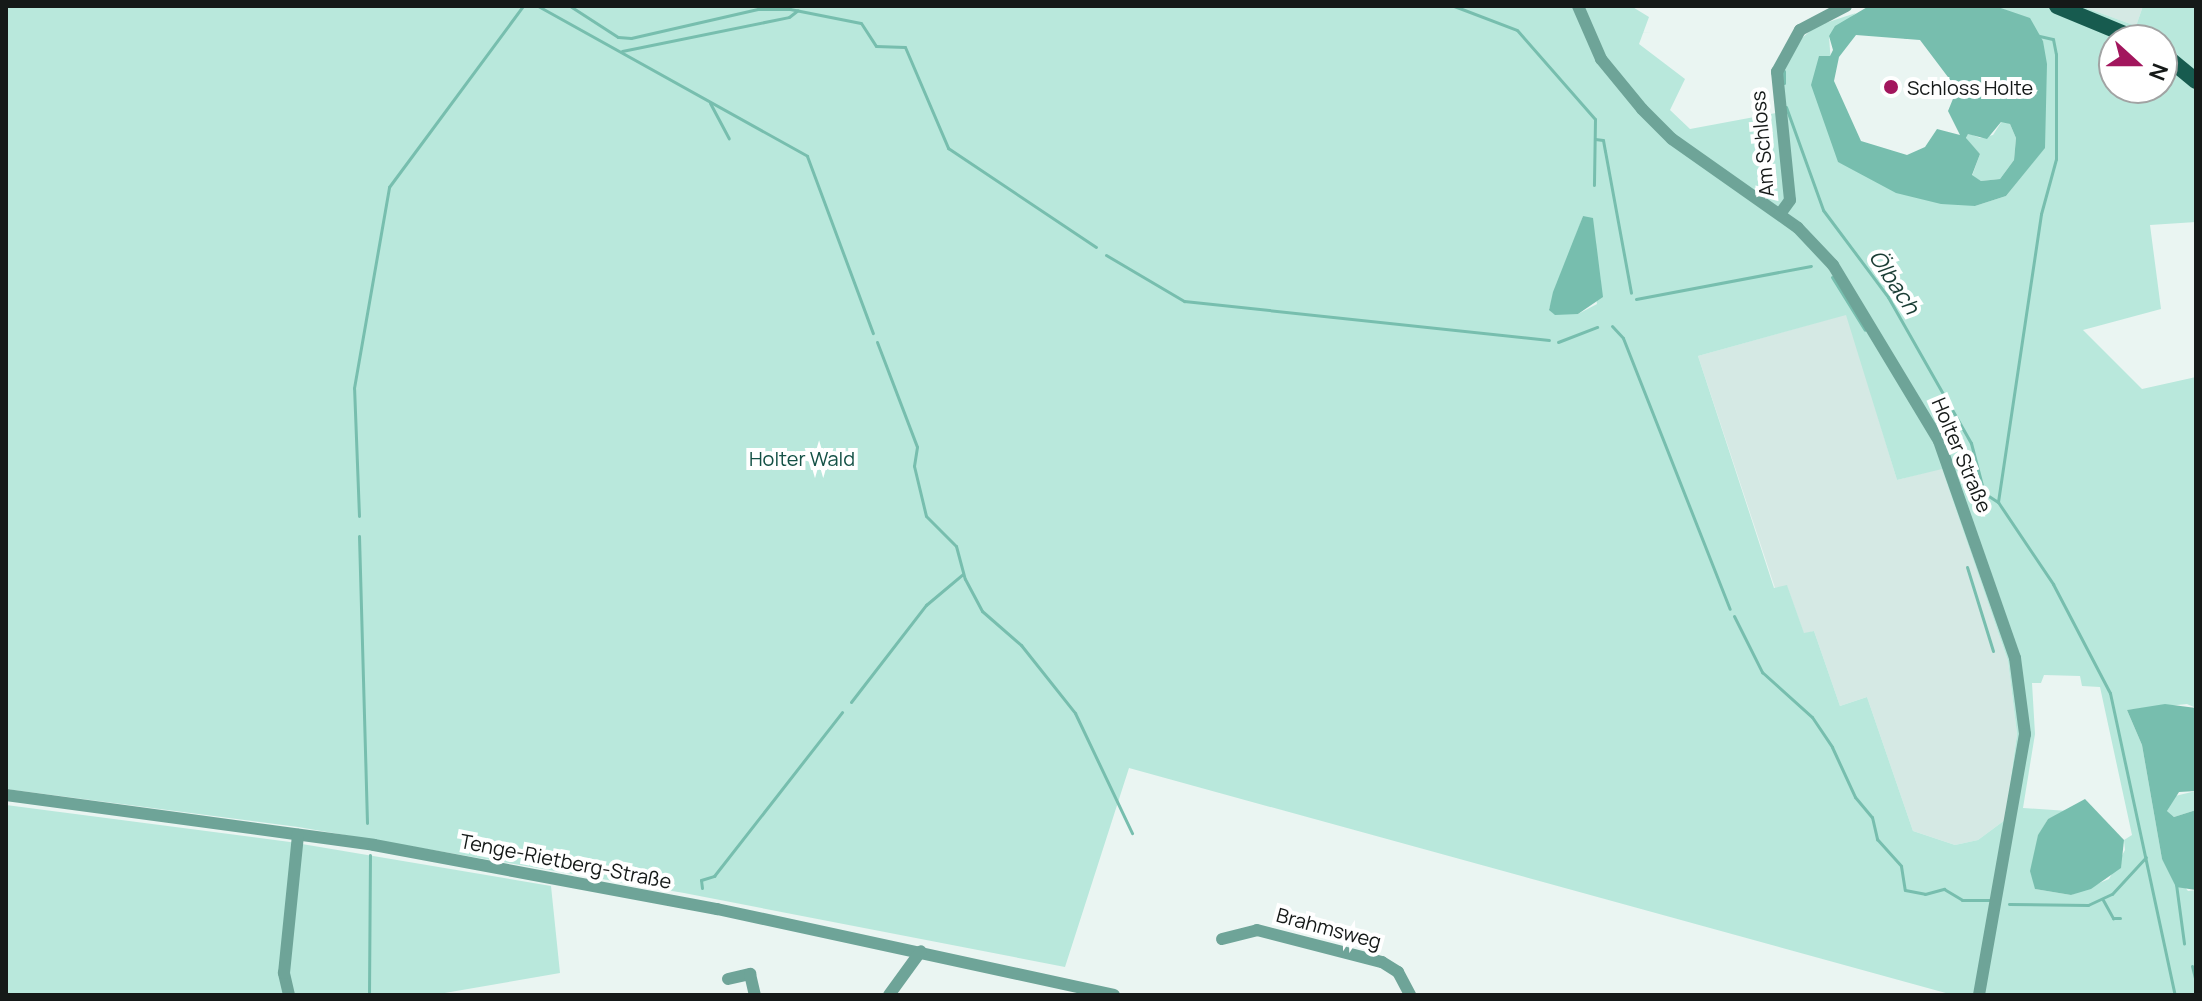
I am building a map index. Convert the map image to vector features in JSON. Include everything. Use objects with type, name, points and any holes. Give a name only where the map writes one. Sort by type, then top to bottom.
[{"type":"main road","points":[[2057,6],[2100,24]]},
{"type":"main road","points":[[2178,66],[2196,81]]},
{"type":"street","name":"Holter Straße","points":[[1578,6],[1601,59],[1642,109],[1672,139],[1780,214],[1838,272],[1939,441],[2015,658],[2025,734],[1979,995]]},
{"type":"street","name":"Am Schloss","points":[[1780,214],[1790,200],[1777,72],[1800,30],[1846,6]]},
{"type":"street","name":"Tenge-Rietberg-Straße","points":[[6,795],[298,835],[921,951],[1114,995]]},
{"type":"street","points":[[289,995],[284,973],[298,835]]},
{"type":"street","name":"Brahmsweg","points":[[1222,939],[1257,930],[1382,962],[1398,972],[1410,995]]},
{"type":"street","points":[[889,995],[921,951]]},
{"type":"street","points":[[728,979],[750,974],[755,995]]},
{"type":"shaded area","points":[[1869,6],[1995,6],[2030,18],[2043,41],[2047,64],[2045,148],[2006,196],[1975,206],[1941,204],[1896,193],[1838,162],[1811,85],[1819,56],[1830,56],[1833,50],[1829,36],[1835,26]],"holes":[[[1856,35],[1920,40],[1957,89],[1948,111],[1960,135],[1937,129],[1925,147],[1907,155],[1861,141],[1834,81],[1839,57]],[[2001,122],[2010,124],[2016,138],[2014,160],[2000,179],[1981,181],[1972,175],[1980,154],[1966,138],[1968,134],[1987,139]]]},
{"type":"shaded area","points":[[2081,6],[2143,6],[2137,24]]},
{"type":"shaded area","points":[[1583,216],[1593,218],[1603,297],[1578,314],[1555,315],[1549,310],[1553,292]]},
{"type":"shaded area","points":[[1847,314],[1897,480],[1942,468],[2008,661],[2017,734],[2005,820],[1978,840],[1955,845],[1913,831],[1867,697],[1840,706],[1814,631],[1804,634],[1787,586],[1775,588],[1698,356]]},
{"type":"shaded area","points":[[2165,704],[2196,708],[2196,791],[2179,792],[2167,811],[2174,817],[2196,810],[2196,890],[2176,887],[2162,859],[2142,745],[2127,710]]},
{"type":"shaded area","points":[[2085,799],[2124,840],[2121,868],[2091,889],[2071,895],[2035,889],[2030,871],[2038,835],[2048,819]]},
{"type":"green space","name":"Holter Wald","points":[[6,6],[1631,6],[1649,17],[1639,44],[1685,79],[1670,110],[1690,129],[1782,112],[1781,73],[1796,43],[1816,26],[1856,13],[1829,36],[1838,162],[1975,206],[2006,196],[2045,147],[2043,41],[2023,17],[1995,6],[2081,6],[2130,24],[2098,24],[2098,104],[2178,104],[2178,24],[2137,24],[2143,6],[2196,6],[2196,222],[2150,225],[2161,309],[2083,330],[2142,389],[2196,377],[2196,708],[2187,704],[2127,710],[2142,745],[2162,859],[2188,891],[2196,890],[2196,995],[1953,995],[1129,768],[1065,967],[684,893],[298,827],[6,789]],"holes":[[[1583,216],[1597,304],[1578,314],[1549,309]],[[1846,315],[1897,480],[1942,469],[2008,661],[2017,734],[2005,820],[1978,840],[1955,845],[1913,831],[1867,697],[1840,706],[1814,631],[1804,633],[1787,585],[1774,588],[1698,356]],[[2044,675],[2080,676],[2082,686],[2100,687],[2132,835],[2124,840],[2125,850],[2109,879],[2071,895],[2035,889],[2038,836],[2048,819],[2068,811],[2023,808],[2035,734],[2032,683],[2041,683]]]},
{"type":"green space","points":[[2002,121],[2010,124],[2016,138],[2014,160],[2000,179],[1981,181],[1972,176],[1980,154],[1966,139],[1968,133],[1980,138],[1993,135]]},
{"type":"green space","points":[[2196,791],[2196,810],[2174,817],[2167,811],[2175,796]]},
{"type":"green space","points":[[6,805],[290,842],[551,886],[560,973],[433,995],[6,995]]},
{"type":"waterway","points":[[359,516],[354,388],[389,187],[523,6]]},
{"type":"waterway","points":[[538,6],[807,156],[873,333]]},
{"type":"waterway","points":[[570,6],[618,37],[631,38],[758,9],[790,9],[861,23],[876,46],[905,47],[948,148],[1096,247]]},
{"type":"waterway","points":[[1454,6],[1517,30],[1595,119],[1594,185]]},
{"type":"waterway","points":[[622,51],[789,17],[798,10]]},
{"type":"waterway","name":"Ölbach","points":[[2035,35],[2053,39],[2056,54],[2056,159],[2041,214],[1998,502],[2053,584],[2110,693],[2175,995]]},
{"type":"waterway","name":"Ölbach","points":[[1784,71],[1784,83]]},
{"type":"waterway","points":[[710,103],[729,138]]},
{"type":"waterway","name":"Ölbach","points":[[1786,107],[1823,210],[1888,297],[1971,443],[1984,493],[1998,502]]},
{"type":"waterway","points":[[1595,139],[1603,140],[1631,293]]},
{"type":"waterway","points":[[1106,255],[1184,301],[1549,340]]},
{"type":"waterway","points":[[1636,299],[1811,266]]},
{"type":"waterway","points":[[1832,277],[1865,330]]},
{"type":"waterway","points":[[1612,326],[1623,338],[1730,609]]},
{"type":"waterway","points":[[1558,342],[1597,327]]},
{"type":"waterway","points":[[877,342],[917,447],[914,466],[926,516],[956,546],[965,579],[982,611],[1021,645],[1075,713],[1132,833]]},
{"type":"waterway","points":[[1983,509],[1984,493]]},
{"type":"waterway","points":[[359,536],[367,823]]},
{"type":"waterway","points":[[1967,567],[1993,651]]},
{"type":"waterway","points":[[851,702],[926,605],[963,574]]},
{"type":"waterway","points":[[1734,616],[1762,672],[1812,717],[1832,747],[1855,797],[1872,817],[1877,839],[1901,866],[1905,890],[1925,894],[1944,889],[1962,900],[1989,900]]},
{"type":"waterway","points":[[702,888],[701,880],[714,876],[842,712]]},
{"type":"waterway","points":[[369,995],[370,855]]},
{"type":"waterway","points":[[2009,904],[2088,905],[2112,894],[2146,857]]},
{"type":"waterway","name":"Ölbach","points":[[2176,884],[2184,943]]},
{"type":"waterway","points":[[2103,900],[2113,918],[2120,918]]},
{"type":"waterway","name":"Ölbach","points":[[2192,966],[2196,982]]},
{"type":"place","name":"Schloss Holte","points":[[1891,87]]}]
